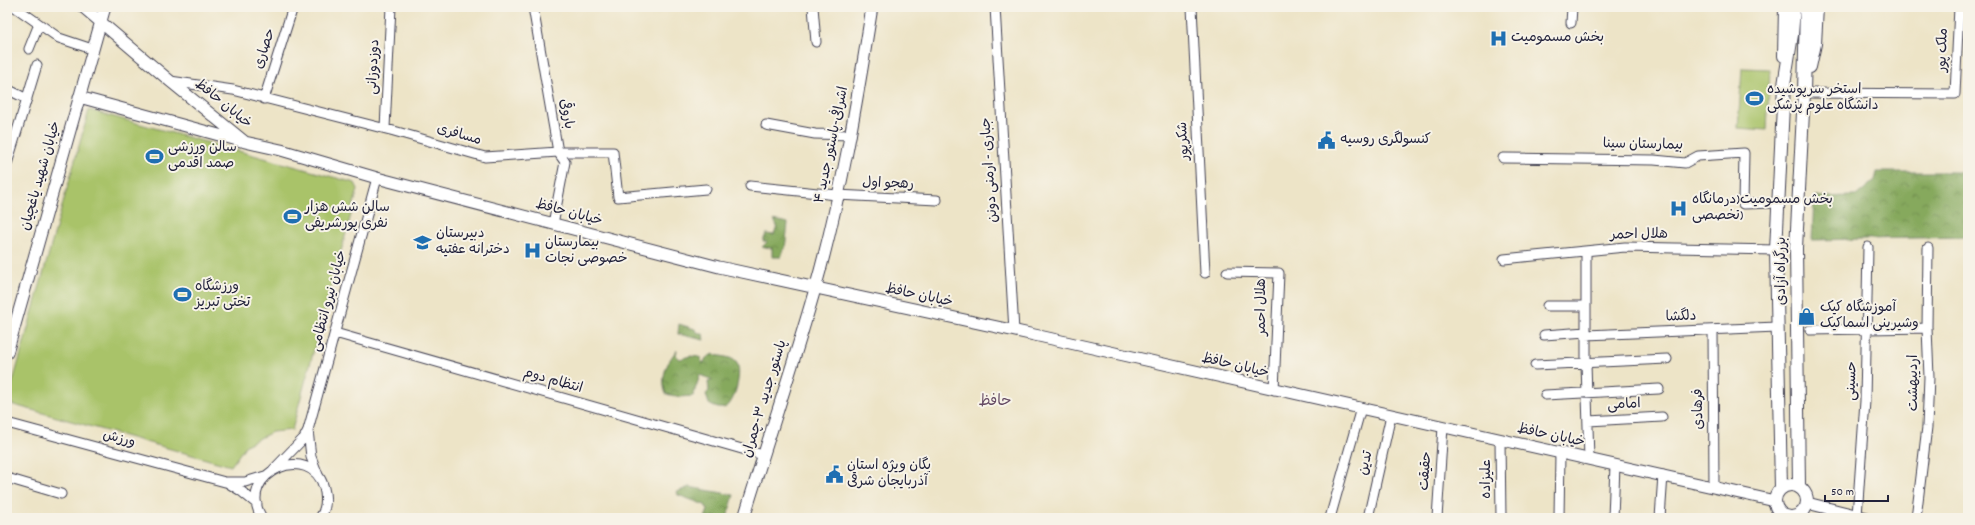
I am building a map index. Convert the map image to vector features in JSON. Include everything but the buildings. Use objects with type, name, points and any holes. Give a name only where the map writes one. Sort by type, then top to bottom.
[{"type":"highway","name":"بزرگراه آزادی","points":[[1780,488],[1776,250],[1784,85],[1783,38],[1785,7]]},
{"type":"highway","name":"بزرگراه آزادی","points":[[1784,85],[1792,35],[1794,7]]},
{"type":"highway","name":"بزرگراه آزادی","points":[[1799,486],[1796,248],[1804,93],[1806,7]]},
{"type":"highway","points":[[1804,93],[1815,44],[1817,7]]},
{"type":"highway","points":[[1789,484],[1799,486],[1806,493],[1804,511],[1793,517],[1782,516],[1778,511],[1775,500],[1780,488],[1789,484]]},
{"type":"main road","points":[[83,7],[100,21]]},
{"type":"main road","name":"خیابان شهید یاغچیان","points":[[7,353],[105,7]]},
{"type":"main road","name":"اشرافی-پاستور جدید ۴","points":[[815,289],[851,135],[872,7]]},
{"type":"main road","name":"خیابان حافظ","points":[[100,21],[170,81],[245,142],[281,150],[377,178],[672,256],[815,289],[1014,331],[1589,460],[1775,500]]},
{"type":"main road","points":[[79,97],[245,142]]},
{"type":"main road","name":"پاستور جدید ۳-چمران","points":[[744,518],[815,289]]},
{"type":"main road","points":[[1804,511],[1862,517]]},
{"type":"street","points":[[15,7],[39,24],[58,41],[92,49]]},
{"type":"street","name":"حصاری","points":[[264,99],[293,7]]},
{"type":"street","name":"دوزدوزانی","points":[[385,128],[391,7]]},
{"type":"street","name":"باروقی","points":[[534,7],[558,152],[565,162],[554,224]]},
{"type":"street","points":[[813,7],[816,42]]},
{"type":"street","name":"جباری - ارمنی دونن","points":[[995,7],[1014,331]]},
{"type":"street","name":"شکرپور","points":[[1192,7],[1205,273]]},
{"type":"street","points":[[1571,23],[1572,7]]},
{"type":"street","name":"ملک پور","points":[[1804,93],[1955,94],[1959,7]]},
{"type":"street","points":[[28,49],[39,24]]},
{"type":"street","points":[[7,164],[37,65]]},
{"type":"street","name":"مسافری","points":[[170,81],[233,90],[264,99],[385,128],[485,157],[558,152],[612,152],[618,197],[706,189]]},
{"type":"street","points":[[7,89],[27,98]]},
{"type":"street","points":[[766,125],[815,134],[851,135]]},
{"type":"street","name":"بیمارستان سینا","points":[[1503,158],[1654,160],[1685,163],[1698,156],[1744,153],[1743,204],[1778,202]]},
{"type":"street","name":"خیابان نیرو انتظامی","points":[[273,470],[304,438],[308,430],[377,178]]},
{"type":"street","name":"رهجو اول","points":[[750,186],[837,195],[937,200]]},
{"type":"street","name":"حسینی","points":[[1862,517],[1868,329],[1868,246]]},
{"type":"street","name":"هلال احمر","points":[[1504,259],[1625,247],[1776,250]]},
{"type":"street","name":"اردیبهشت","points":[[1916,518],[1927,427],[1929,377],[1927,328],[1928,248]]},
{"type":"street","points":[[1586,252],[1586,392],[1589,460]]},
{"type":"street","name":"هلال احمر","points":[[1227,272],[1279,273],[1274,390]]},
{"type":"street","points":[[1547,306],[1585,306]]},
{"type":"street","name":"دلگشا","points":[[1544,334],[1586,334],[1777,327]]},
{"type":"street","points":[[1810,330],[1927,328]]},
{"type":"street","name":"فرهادی","points":[[1713,330],[1714,487]]},
{"type":"street","name":"انتظام دوم","points":[[335,333],[763,455]]},
{"type":"street","points":[[1535,365],[1667,360]]},
{"type":"street","points":[[1545,395],[1659,389]]},
{"type":"street","points":[[1330,518],[1361,408]]},
{"type":"street","name":"تدین","points":[[1368,518],[1392,415]]},
{"type":"street","name":"امامی","points":[[1588,421],[1662,417]]},
{"type":"street","name":"ورزش","points":[[7,423],[225,482],[241,491],[257,504]]},
{"type":"street","name":"حقیقت","points":[[1437,518],[1443,427]]},
{"type":"street","name":"خیابان نیرو انتظامی","points":[[308,430],[312,457],[318,477],[324,485],[326,495],[326,505],[320,518]]},
{"type":"street","name":"علیزاده","points":[[1500,440],[1501,518]]},
{"type":"street","points":[[1559,518],[1560,453]]},
{"type":"street","points":[[262,518],[257,504],[257,494],[265,476],[273,470],[292,464],[302,466],[318,477]]},
{"type":"street","points":[[1613,518],[1616,465]]},
{"type":"street","points":[[1660,518],[1663,475]]},
{"type":"street","name":"ورزش","points":[[225,482],[245,482],[265,476]]},
{"type":"street","points":[[7,478],[61,494]]},
{"type":"green space","name":"استخر سرپوشیده دانشگاه علوم پزشکی","points":[[1742,68],[1770,69],[1767,130],[1738,128]]},
{"type":"green space","points":[[89,110],[355,183],[358,189],[292,430],[272,432],[246,445],[231,466],[7,403]]},
{"type":"green space","points":[[1877,172],[1968,172],[1968,237],[1812,240],[1814,197],[1856,196],[1875,180]]},
{"type":"green space","points":[[774,220],[788,223],[785,249],[783,250],[781,257],[772,257],[772,248],[762,247],[767,242],[763,241],[766,234],[774,235],[777,226]]},
{"type":"green space","points":[[679,324],[695,329],[697,332],[703,334],[704,340],[678,334]]},
{"type":"green space","points":[[677,350],[676,355],[680,359],[690,356],[700,357],[703,364],[706,358],[713,354],[734,360],[736,362],[739,371],[737,386],[732,399],[726,407],[719,408],[709,404],[706,394],[709,391],[708,382],[713,380],[700,375],[693,396],[680,397],[666,394],[664,388],[665,371],[667,365]]},
{"type":"green space","points":[[689,487],[734,495],[727,518],[705,518],[708,510],[705,505],[678,495],[677,492]]},
{"type":"place","name":"بخش مسمومیت","points":[[1498,38]]},
{"type":"place","name":"استخر سرپوشیده دانشگاه علوم پزشکی","points":[[1754,98]]},
{"type":"place","name":"کنسولگری روسیه","points":[[1327,140]]},
{"type":"place","name":"سالن ورزشی صمد اقدمی","points":[[155,156]]},
{"type":"place","name":"بخش مسمومیت(درمانگاه تخصصی)","points":[[1679,208]]},
{"type":"place","name":"سالن شش هزار نفری پورشریفی","points":[[292,216]]},
{"type":"place","name":"دبیرستان دخترانه عفتیه","points":[[423,242]]},
{"type":"place","name":"بیمارستان خصوصی نجات","points":[[532,251]]},
{"type":"place","name":"ورزشگاه تختی تبریز","points":[[182,295]]},
{"type":"place","name":"آموزشگاه کیک وشیرینی اسماکیک","points":[[1807,316]]},
{"type":"place","name":"یگان ویژه استان آذربایجان شرقی","points":[[834,474]]},
{"type":"district","name":"حافظ","points":[[995,402]]}]
